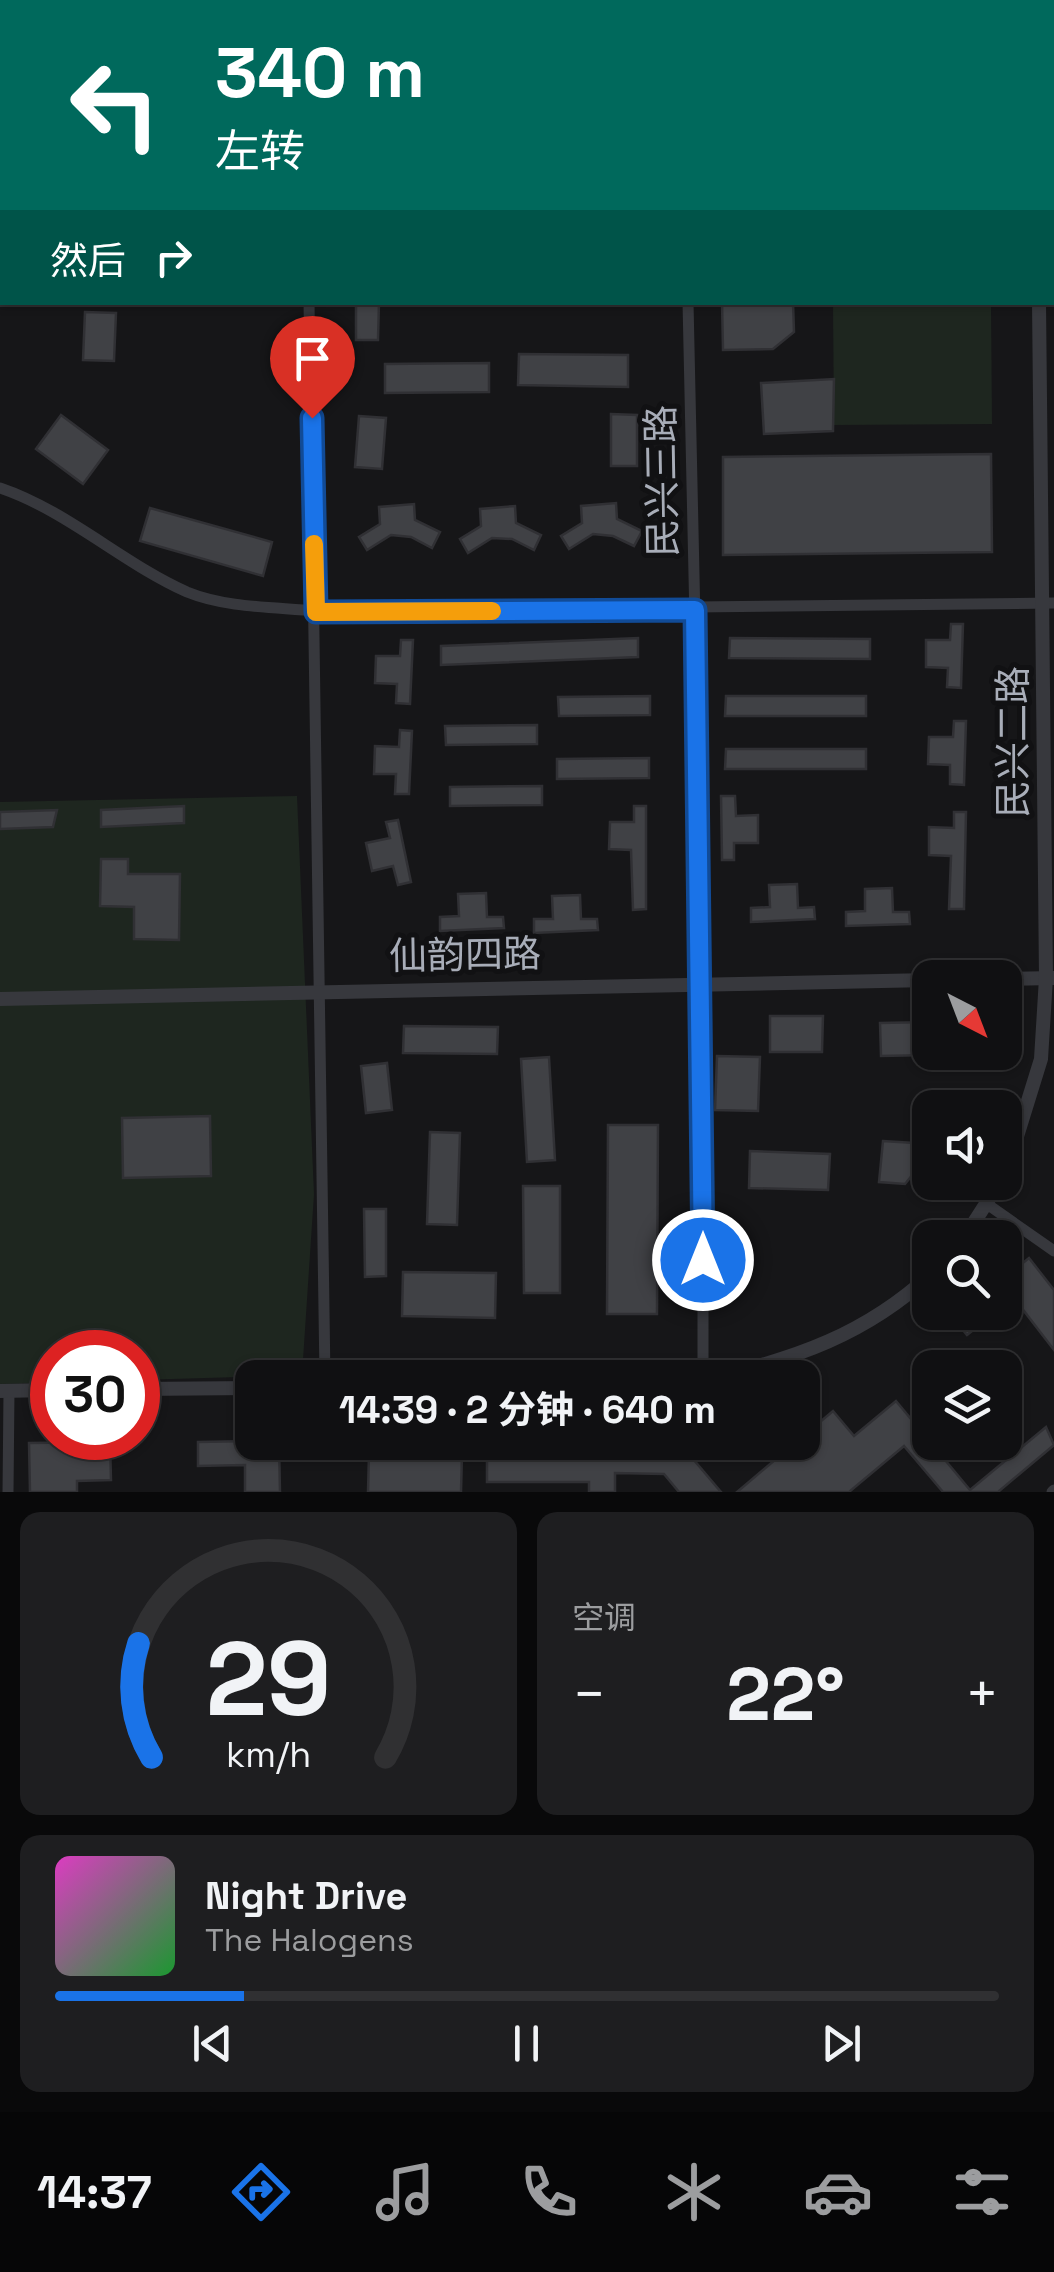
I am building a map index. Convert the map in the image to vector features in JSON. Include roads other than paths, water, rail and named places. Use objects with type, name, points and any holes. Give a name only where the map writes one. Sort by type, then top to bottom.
[{"type":"street","points":[[309,305],[325,1360]]},
{"type":"street","name":"民兴三路","points":[[688,305],[703,984],[703,1360]]},
{"type":"street","name":"民兴二路","points":[[1022,1119],[1040,1059],[1050,978],[1049,603],[1039,305]]},
{"type":"street","points":[[0,488],[30,498],[184,590],[207,599],[316,612],[1049,603]]},
{"type":"street","points":[[1022,979],[1050,978]]},
{"type":"street","name":"仙韵四路","points":[[0,999],[912,980]]},
{"type":"street","points":[[976,1220],[989,1200]]},
{"type":"street","points":[[987,1204],[1054,1251]]},
{"type":"street","points":[[775,1360],[828,1345],[872,1321],[912,1289]]},
{"type":"street","points":[[160,1389],[235,1388]]},
{"type":"street","points":[[8,1492],[5,1391],[30,1390]]}]
